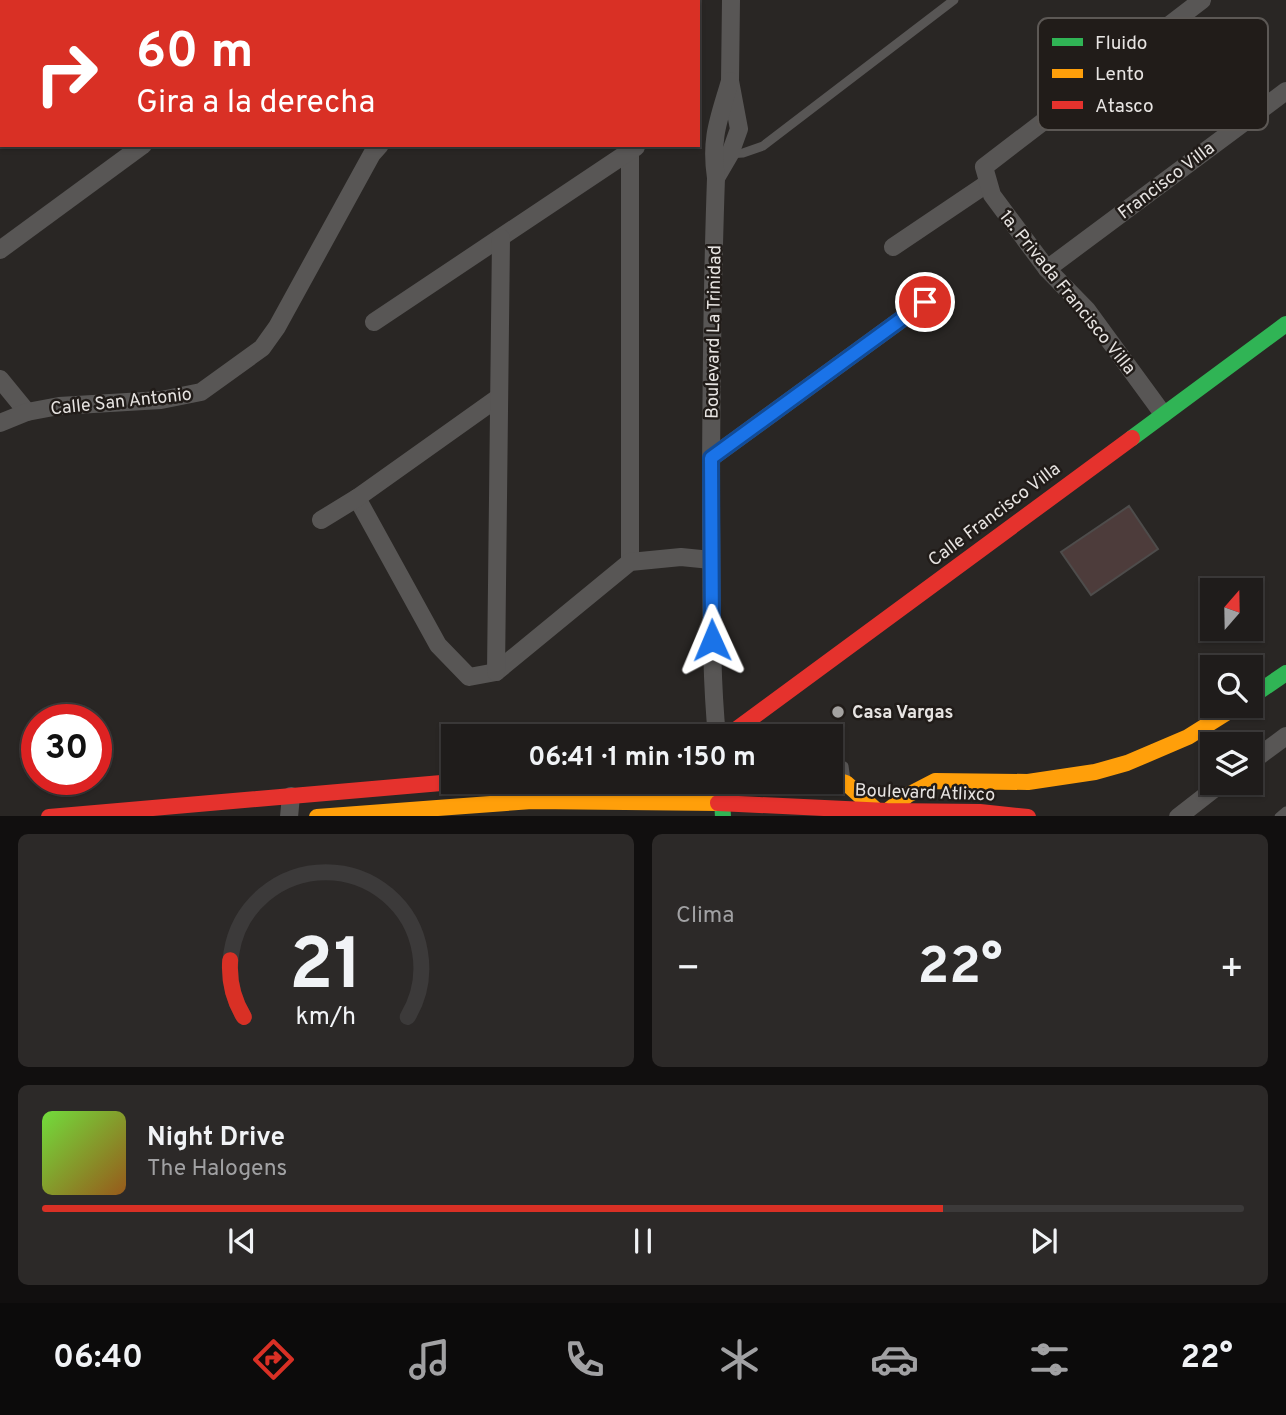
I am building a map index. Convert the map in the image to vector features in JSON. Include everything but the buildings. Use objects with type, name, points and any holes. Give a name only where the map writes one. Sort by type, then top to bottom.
[{"type":"main road","name":"Calle Francisco Villa","points":[[744,724],[1286,324]]},
{"type":"main road","points":[[1263,689],[1286,673]]},
{"type":"main road","points":[[843,784],[881,810],[935,781],[1028,782],[1084,774],[1127,763],[1188,737],[1218,718]]},
{"type":"main road","points":[[61,816],[441,783]]},
{"type":"main road","name":"Boulevard Atlixco","points":[[323,816],[532,802],[723,810],[981,812],[1019,816]]},
{"type":"street","name":"Boulevard La Trinidad","points":[[716,724],[713,694],[711,458],[713,267],[716,178],[721,154],[714,138],[730,81],[731,0]]},
{"type":"street","points":[[1180,18],[1202,0]]},
{"type":"street","name":"Francisco Villa","points":[[1268,104],[1286,91]]},
{"type":"street","points":[[893,247],[1042,130]]},
{"type":"street","name":"Francisco Villa","points":[[1047,269],[1234,130]]},
{"type":"street","points":[[0,250],[140,147]]},
{"type":"street","name":"Calle San Antonio","points":[[0,379],[27,412],[59,406],[161,400],[201,392],[262,348],[277,327],[373,148]]},
{"type":"street","points":[[374,322],[634,148]]},
{"type":"street","points":[[630,562],[634,148]]},
{"type":"street","name":"1a. Privada Francisco Villa","points":[[986,175],[992,195],[1047,269],[1087,310],[1163,414]]},
{"type":"street","points":[[496,672],[501,238]]},
{"type":"street","points":[[711,458],[925,302]]},
{"type":"street","points":[[321,520],[499,397]]},
{"type":"street","points":[[0,423],[27,412]]},
{"type":"street","points":[[356,498],[438,645],[469,677],[496,672],[630,562],[681,557],[711,560]]},
{"type":"street","points":[[1263,753],[1286,737]]},
{"type":"street","points":[[323,816],[324,793]]},
{"type":"street","points":[[1179,816],[1206,795]]},
{"type":"street","points":[[289,816],[291,796]]},
{"type":"lane","points":[[721,154],[743,153],[764,146],[954,0]]},
{"type":"traffic: fast","points":[[1132,438],[1286,324]]},
{"type":"traffic: fast","points":[[1263,689],[1286,673]]},
{"type":"traffic: fast","points":[[722,794],[723,816]]},
{"type":"traffic: slow","points":[[887,811],[908,795],[935,781],[1028,782],[1095,772],[1127,763],[1188,737],[1218,718]]},
{"type":"traffic: slow","points":[[843,782],[876,810]]},
{"type":"traffic: slow","points":[[330,816],[532,801],[718,803]]},
{"type":"traffic: jam","points":[[744,724],[1132,438]]},
{"type":"traffic: jam","points":[[61,816],[441,783]]},
{"type":"traffic: jam","points":[[718,803],[887,811],[980,812],[1018,816]]},
{"type":"place","name":"Casa Vargas","points":[[838,712]]},
{"type":"route","points":[[712,640],[711,458],[925,302]]}]
